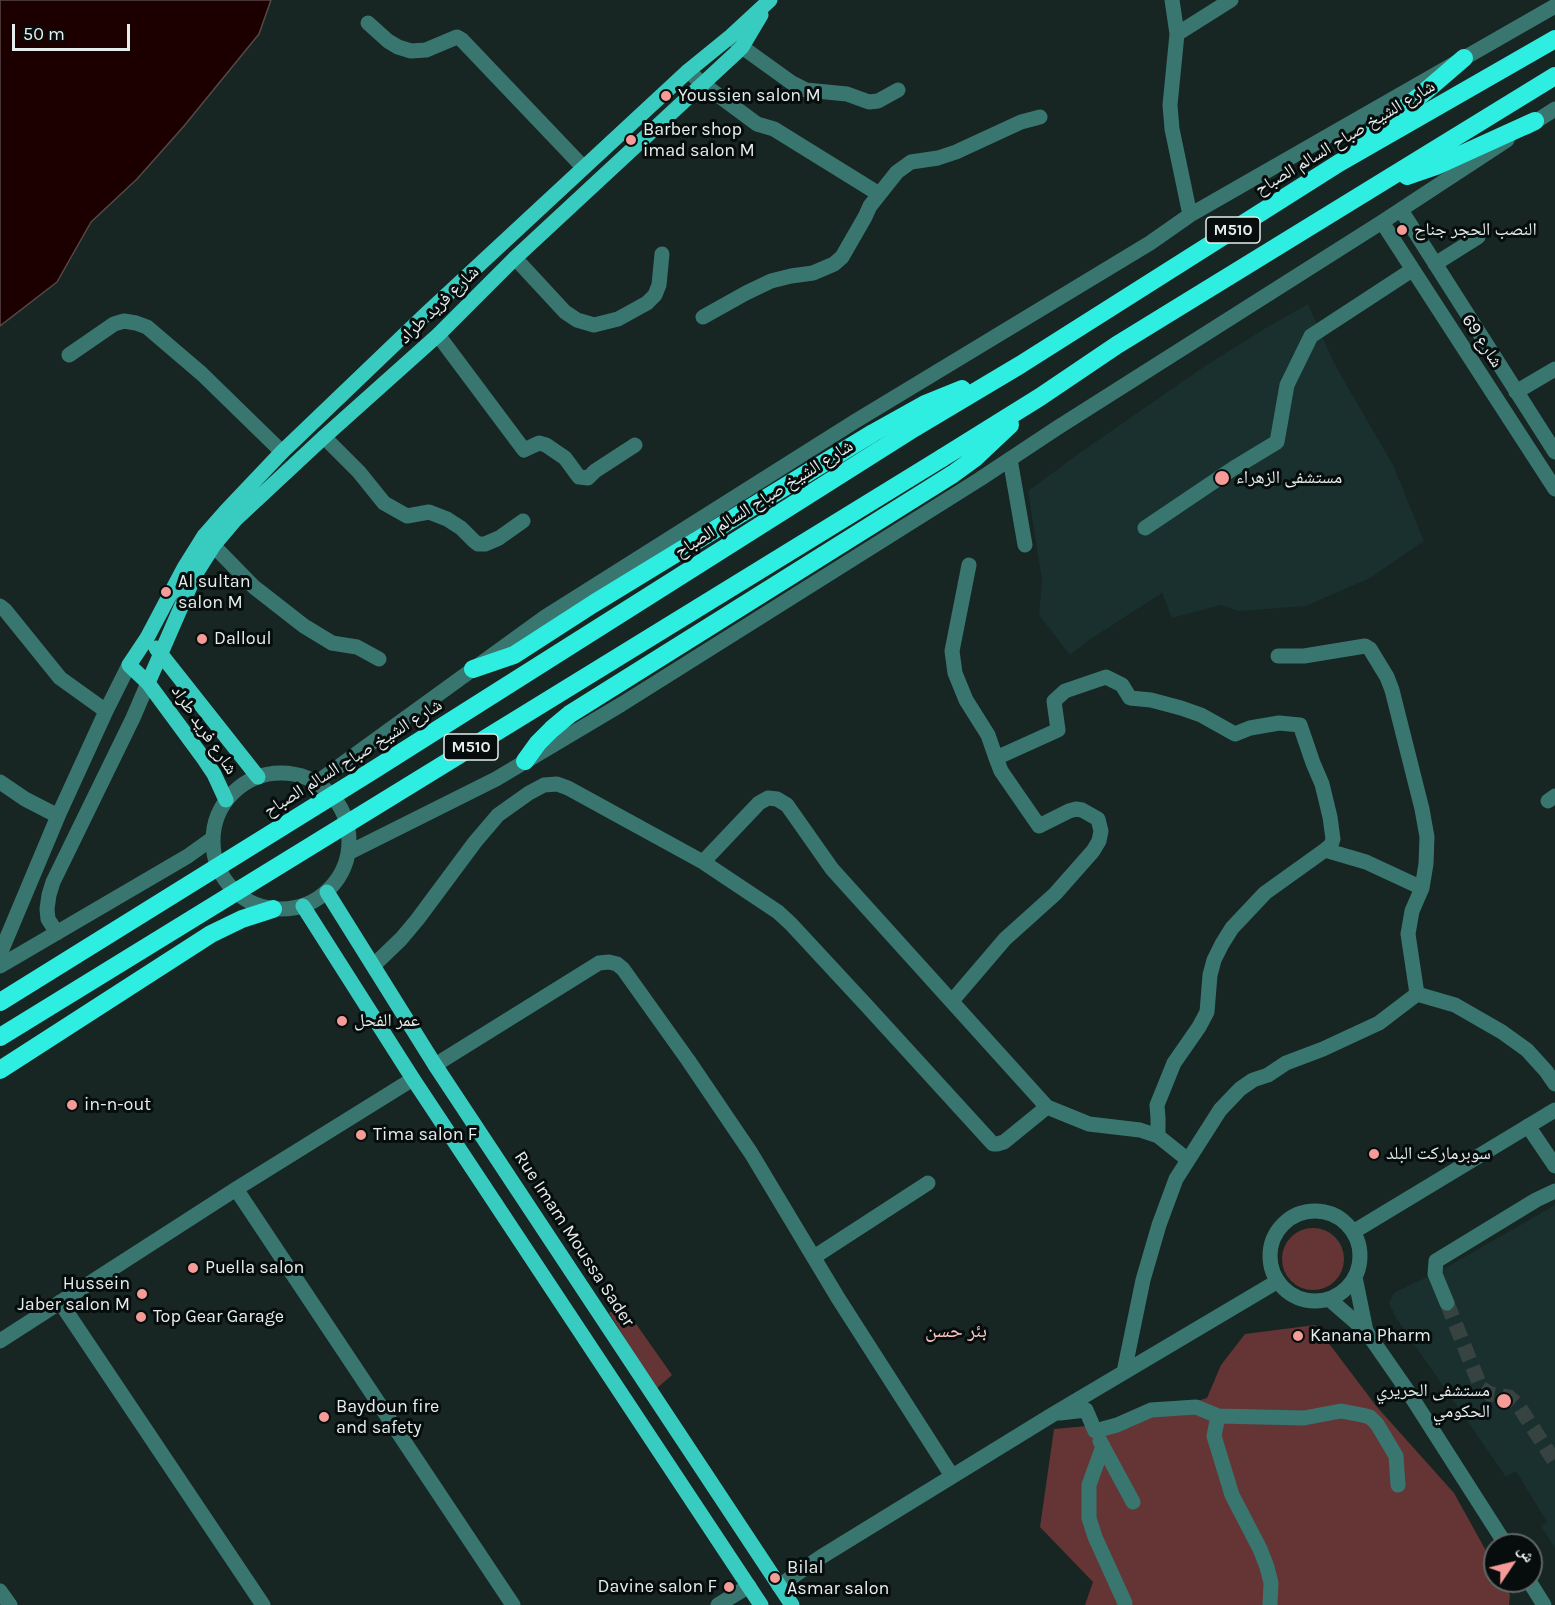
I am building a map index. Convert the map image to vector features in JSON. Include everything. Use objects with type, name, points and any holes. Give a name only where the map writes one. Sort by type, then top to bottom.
[{"type":"highway","name":"شارع الشيخ صباح السالم الصباح","points":[[0,1002],[1339,163],[1555,39]]},
{"type":"highway","points":[[1339,163],[1378,127],[1421,95],[1464,58]]},
{"type":"highway","name":"M510","points":[[0,1037],[942,458],[1040,397],[1117,345],[1555,76]]},
{"type":"highway","points":[[1377,185],[1437,166],[1535,121]]},
{"type":"highway","points":[[473,669],[514,655],[584,609],[899,418],[925,404],[1020,364]]},
{"type":"highway","points":[[525,761],[538,743],[570,714],[952,474],[975,458],[1040,397]]},
{"type":"highway","points":[[0,1070],[211,934],[242,919],[273,909]]},
{"type":"main road","name":"شارع فريد طراد","points":[[226,800],[214,774],[148,683],[129,665],[147,638],[184,568],[209,540],[236,519],[438,335],[515,258],[703,84],[770,1]]},
{"type":"main road","name":"شارع فريد طراد","points":[[148,683],[209,540],[226,511],[282,452],[583,167],[688,71],[736,41]]},
{"type":"main road","name":"شارع فريد طراد","points":[[147,638],[258,777]]},
{"type":"main road","name":"Rue Imam Moussa Sader","points":[[327,892],[435,1065],[792,1605]]},
{"type":"main road","points":[[303,906],[412,1079],[761,1605]]},
{"type":"street","points":[[1172,0],[1177,34],[1170,105],[1172,129],[1190,215]]},
{"type":"street","points":[[1177,34],[1231,0]]},
{"type":"street","name":"شارع الشيخ صباح السالم الصباح","points":[[316,783],[545,617],[854,422],[1150,243],[1190,215],[1555,6]]},
{"type":"street","points":[[368,22],[388,41],[411,51],[426,50],[457,37],[462,40],[583,167]]},
{"type":"street","points":[[736,41],[792,83],[806,90],[847,94],[869,102],[898,90]]},
{"type":"street","points":[[688,71],[757,124],[774,129],[879,194]]},
{"type":"street","points":[[348,853],[456,799],[622,704],[881,542],[1555,109]]},
{"type":"street","points":[[703,317],[771,281],[813,273],[834,264],[842,257],[870,206],[897,172],[910,162],[956,152],[1021,122],[1040,117]]},
{"type":"street","name":"شارع 69","points":[[1401,210],[1555,452]]},
{"type":"street","name":"شارع 69","points":[[1382,222],[1553,483]]},
{"type":"street","points":[[1435,264],[1478,237]]},
{"type":"street","points":[[515,258],[565,312],[577,320],[594,325],[618,319],[647,303],[656,295],[662,254]]},
{"type":"street","points":[[1145,528],[1277,442],[1287,385],[1311,336],[1412,270]]},
{"type":"street","points":[[69,355],[114,324],[124,321],[147,327],[202,374],[282,452]]},
{"type":"street","points":[[438,335],[524,450],[540,443],[565,458],[579,477],[588,478],[635,445]]},
{"type":"street","points":[[1516,392],[1555,369]]},
{"type":"street","points":[[324,437],[359,472],[384,503],[407,516],[429,512],[447,519],[478,544],[485,544],[499,538],[523,521]]},
{"type":"street","points":[[1010,459],[1025,545]]},
{"type":"street","points":[[209,540],[254,587],[304,626],[332,643],[357,647],[379,659]]},
{"type":"street","points":[[952,1001],[1005,939],[1055,894],[1094,851],[1101,831],[1098,819],[1076,809],[1039,826],[1001,771],[988,735],[966,700],[955,673],[952,651],[969,565]]},
{"type":"street","points":[[0,606],[60,678],[106,711]]},
{"type":"street","points":[[1278,656],[1304,656],[1365,646],[1370,649],[1377,660],[1392,690],[1427,837],[1422,888],[1412,911],[1408,934],[1417,994]]},
{"type":"street","points":[[0,954],[58,816],[129,665]]},
{"type":"street","points":[[996,758],[1058,730],[1054,701],[1065,691],[1106,677],[1122,685],[1130,698],[1151,700],[1181,708],[1201,715],[1235,734],[1250,728],[1278,723],[1300,725],[1322,784],[1332,825],[1331,845],[1265,893],[1232,928],[1221,944],[1210,975],[1207,1012],[1174,1063],[1157,1106],[1158,1136]]},
{"type":"street","points":[[57,933],[48,919],[47,909],[53,882],[148,683]]},
{"type":"street","points":[[278,773],[298,775],[316,783],[329,793],[346,820],[349,836],[348,853],[340,874],[327,892],[303,906],[273,909],[253,903],[236,892],[223,877],[215,858],[213,838],[217,818],[226,800],[240,786],[258,777],[278,773]]},
{"type":"street","points":[[0,782],[25,799],[58,816]]},
{"type":"street","points":[[374,965],[417,920],[498,815],[514,802],[544,785],[557,784],[702,862],[778,912],[993,1144],[1004,1142],[1047,1107]]},
{"type":"street","points":[[702,862],[759,803],[768,798],[777,799],[787,806],[832,869],[1047,1107],[1089,1124],[1140,1130],[1158,1136],[1188,1160]]},
{"type":"street","points":[[0,966],[189,856],[213,838]]},
{"type":"street","points":[[1325,850],[1366,862],[1422,888]]},
{"type":"street","points":[[435,1065],[584,971],[599,963],[617,964],[630,978],[744,1144],[838,1299],[952,1476]]},
{"type":"street","points":[[1417,994],[1455,1005],[1502,1032],[1527,1050],[1555,1084]]},
{"type":"street","points":[[1124,1371],[1143,1280],[1159,1225],[1176,1179],[1221,1110],[1240,1089],[1254,1080],[1268,1075],[1286,1063],[1379,1023],[1417,994]]},
{"type":"street","points":[[0,1341],[412,1079]]},
{"type":"street","points":[[1353,1232],[1555,1110]]},
{"type":"street","points":[[1528,1126],[1555,1166]]},
{"type":"street","points":[[814,1257],[928,1183]]},
{"type":"street","points":[[236,1189],[513,1605]]},
{"type":"street","points":[[1447,1303],[1435,1274],[1436,1261],[1527,1205],[1555,1191]]},
{"type":"street","points":[[1313,1211],[1329,1213],[1343,1221],[1353,1232],[1359,1246],[1360,1262],[1355,1277],[1349,1287],[1329,1299],[1317,1301],[1295,1296],[1278,1281],[1272,1267],[1270,1251],[1275,1236],[1285,1223],[1298,1215],[1313,1211]]},
{"type":"street","points":[[1355,1277],[1366,1331]]},
{"type":"street","points":[[779,1586],[821,1557],[952,1476],[1124,1371],[1278,1281]]},
{"type":"street","points":[[1329,1299],[1366,1331],[1407,1390],[1498,1533]]},
{"type":"street","points":[[60,1302],[263,1605]]},
{"type":"street","points":[[1095,1431],[1117,1425],[1151,1410],[1196,1407],[1218,1416],[1304,1418],[1341,1411],[1370,1417],[1377,1424],[1396,1456],[1398,1485]]},
{"type":"street","points":[[1052,1415],[1086,1410],[1132,1502]]},
{"type":"street","points":[[1218,1416],[1214,1436],[1232,1495],[1267,1567],[1271,1583],[1270,1605]]},
{"type":"street","points":[[1103,1446],[1089,1485],[1089,1518],[1095,1537],[1125,1603]]},
{"type":"street","points":[[718,1605],[749,1586]]},
{"type":"street","points":[[0,1591],[10,1605]]},
{"type":"shaded area","points":[[0,0],[271,0],[259,34],[184,126],[137,179],[91,222],[57,282],[0,326]]},
{"type":"shaded area","name":"مستشفى الزهراء","points":[[1308,304],[1335,365],[1393,465],[1424,541],[1370,578],[1306,606],[1239,611],[1221,605],[1172,618],[1162,593],[1089,640],[1070,655],[1039,615],[1042,581],[1028,491],[1205,366]]},
{"type":"shaded area","name":"مستشفى الحريري الحكومي","points":[[1555,1205],[1555,1548],[1541,1526],[1547,1522],[1516,1471],[1506,1477],[1396,1318],[1389,1303],[1394,1293],[1447,1267]]},
{"type":"shaded area","points":[[1307,1228],[1319,1228],[1335,1237],[1342,1247],[1344,1259],[1342,1271],[1335,1281],[1319,1290],[1307,1290],[1296,1285],[1287,1276],[1282,1265],[1282,1253],[1287,1242],[1296,1233]]},
{"type":"shaded area","points":[[622,1304],[672,1375],[656,1389],[609,1313]]},
{"type":"shaded area","points":[[1315,1325],[1377,1407],[1454,1493],[1483,1545],[1483,1593],[1509,1593],[1509,1605],[1085,1605],[1093,1582],[1040,1527],[1054,1429],[1132,1422],[1207,1398],[1221,1365],[1245,1334]]},
{"type":"tunnel","points":[[1447,1303],[1481,1388],[1490,1394],[1509,1397],[1518,1405],[1555,1462]]},
{"type":"place","name":"Youssien salon M","points":[[666,96]]},
{"type":"place","name":"Barber shop imad salon M","points":[[631,140]]},
{"type":"place","name":"النصب الحجر جناح","points":[[1402,230]]},
{"type":"place","name":"مستشفى الزهراء","points":[[1222,478]]},
{"type":"place","name":"Al sultan salon M","points":[[166,592]]},
{"type":"place","name":"Dalloul","points":[[202,639]]},
{"type":"place","name":"عمر الفحل","points":[[342,1021]]},
{"type":"place","name":"in-n-out","points":[[72,1105]]},
{"type":"place","name":"Tima salon F","points":[[361,1135]]},
{"type":"place","name":"سوبرماركت البلد","points":[[1374,1154]]},
{"type":"place","name":"Puella salon","points":[[193,1268]]},
{"type":"place","name":"Hussein Jaber salon M","points":[[142,1294]]},
{"type":"place","name":"Top Gear Garage","points":[[141,1317]]},
{"type":"place","name":"Kanana Pharm","points":[[1298,1336]]},
{"type":"place","name":"مستشفى الحريري الحكومي","points":[[1504,1401]]},
{"type":"place","name":"Baydoun fire and safety","points":[[324,1417]]},
{"type":"place","name":"Bilal Asmar salon","points":[[775,1578]]},
{"type":"place","name":"Davine salon F","points":[[729,1587]]},
{"type":"district","name":"بئر حسن","points":[[956,1331]]}]
